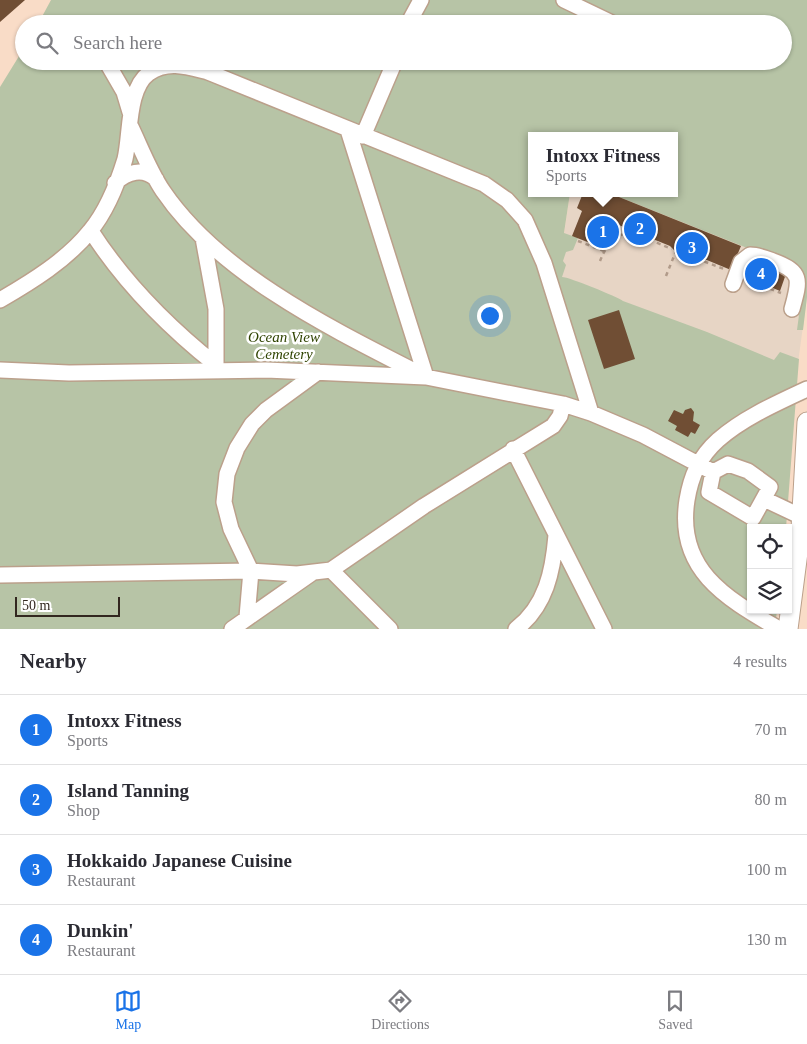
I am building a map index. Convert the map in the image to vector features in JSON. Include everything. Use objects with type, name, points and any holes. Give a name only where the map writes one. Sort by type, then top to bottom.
[{"type":"main road","points":[[788,629],[804,526],[807,422]]},
{"type":"lane","points":[[413,15],[422,0]]},
{"type":"lane","points":[[564,0],[595,15]]},
{"type":"lane","points":[[111,70],[124,92],[131,123],[156,179],[180,212],[203,238],[223,256],[338,332],[426,376]]},
{"type":"lane","points":[[0,300],[30,283],[61,259],[91,231],[125,160],[134,96],[140,84],[149,74],[156,70]]},
{"type":"lane","points":[[199,70],[484,184],[507,200],[526,220],[544,263],[591,413]]},
{"type":"lane","points":[[363,136],[391,70]]},
{"type":"lane","points":[[348,130],[426,376]]},
{"type":"lane","points":[[115,183],[132,172],[144,173],[156,179]]},
{"type":"lane","points":[[91,231],[135,292],[216,368]]},
{"type":"lane","points":[[203,238],[216,309],[216,368]]},
{"type":"lane","points":[[736,278],[741,262],[750,255],[787,266],[794,272],[798,282],[792,308]]},
{"type":"lane","points":[[0,370],[69,373],[216,368],[426,376],[563,404],[591,413],[643,435],[713,472]]},
{"type":"lane","points":[[247,617],[251,571],[230,529],[224,502],[227,474],[237,448],[252,424],[266,410],[318,372]]},
{"type":"lane","points":[[779,629],[715,586],[694,560],[688,545],[685,514],[691,480],[697,463],[718,440],[747,420],[807,389]]},
{"type":"lane","points":[[0,574],[251,571],[297,574],[331,570],[424,506],[513,449],[553,426],[560,416],[563,404]]},
{"type":"lane","points":[[513,449],[604,629]]},
{"type":"lane","points":[[728,464],[748,471],[770,487],[752,518],[709,492],[713,472],[728,464]]},
{"type":"lane","points":[[764,499],[804,526]]},
{"type":"lane","points":[[516,629],[530,617],[545,592],[554,555],[556,533]]},
{"type":"lane","points":[[331,570],[390,629]]},
{"type":"lane","points":[[232,629],[313,572]]},
{"type":"path","points":[[600,261],[604,251],[615,237],[628,232],[672,249]]},
{"type":"path","points":[[578,241],[604,251]]},
{"type":"path","points":[[666,276],[676,251]]},
{"type":"path","points":[[682,253],[736,278],[781,293]]},
{"type":"shaded area","points":[[569,197],[619,197],[807,272],[807,297],[797,370],[558,276]]},
{"type":"green space","name":"Ocean View Cemetery","points":[[51,0],[807,0],[807,297],[803,330],[797,330],[801,300],[785,263],[619,197],[678,197],[678,132],[528,132],[528,197],[569,197],[564,233],[578,238],[573,250],[566,252],[563,261],[566,265],[562,277],[707,332],[774,360],[780,352],[799,359],[786,524],[747,524],[747,614],[777,614],[775,629],[0,629],[0,87],[15,63],[15,70],[792,70],[792,15],[43,15]]},
{"type":"building","points":[[0,0],[25,0],[0,22]]},
{"type":"building","points":[[581,197],[619,197],[741,246],[731,270],[685,251],[676,252],[670,246],[614,223],[612,237],[603,248],[572,236],[582,211],[577,208]]},
{"type":"building","points":[[757,259],[787,271],[780,291],[741,275],[746,262]]},
{"type":"building","points":[[619,310],[635,359],[604,369],[588,320]]},
{"type":"building","points":[[691,408],[694,412],[693,421],[700,425],[695,434],[691,432],[688,437],[675,430],[677,426],[668,421],[674,410],[683,414],[685,410]]},
{"type":"place","name":"Island Tanning","points":[[640,229]]},
{"type":"place","name":"Intoxx Fitness","points":[[603,232]]},
{"type":"place","name":"Hokkaido Japanese Cuisine","points":[[692,248]]},
{"type":"place","name":"Dunkin'","points":[[761,274]]}]
